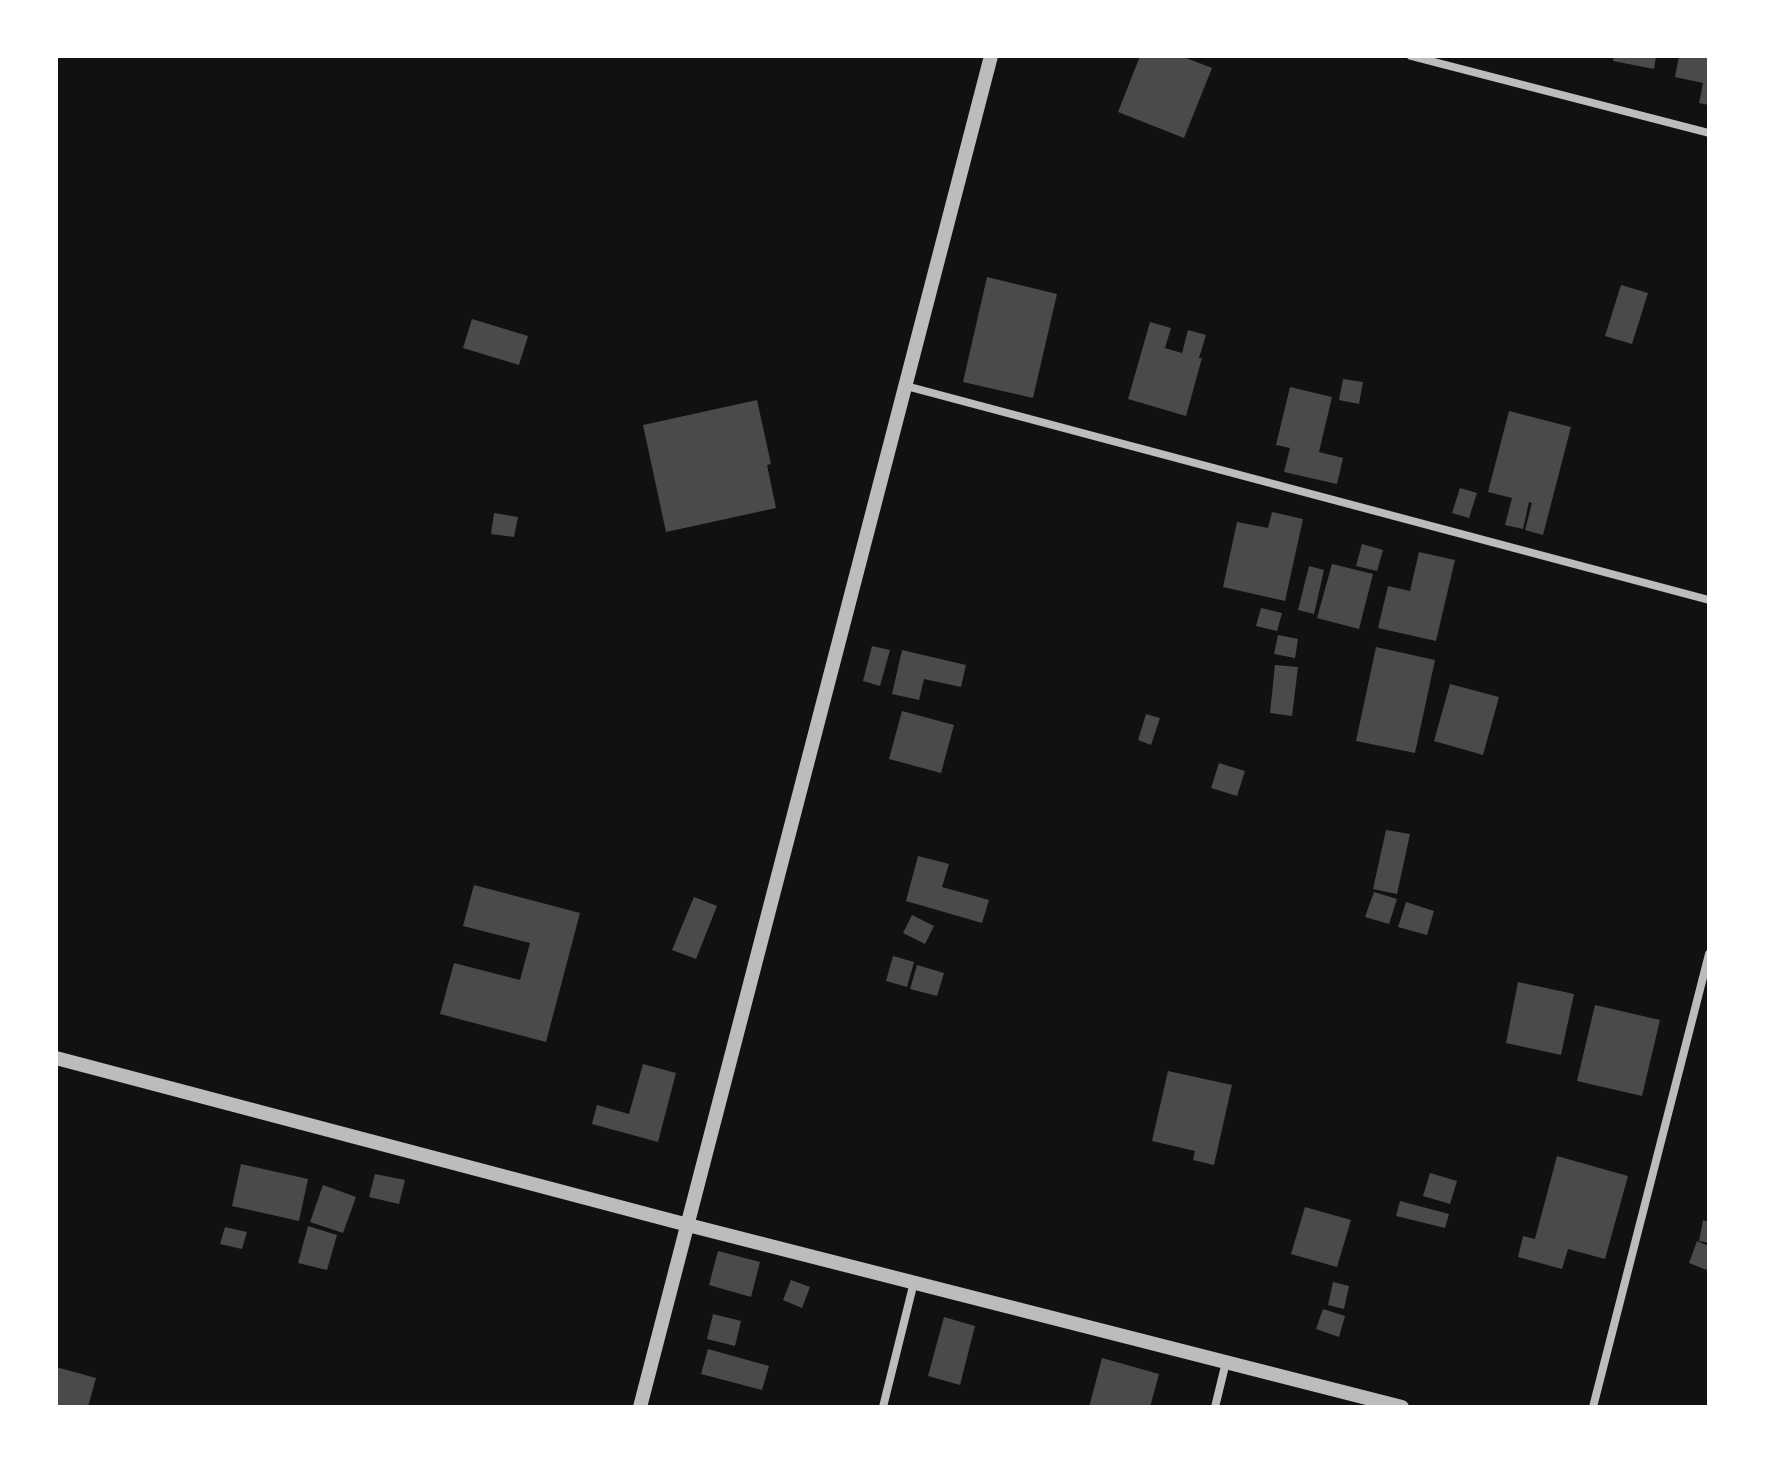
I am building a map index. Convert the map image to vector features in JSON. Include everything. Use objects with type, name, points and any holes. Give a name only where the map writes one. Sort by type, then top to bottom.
[{"type":"street","points":[[640,1407],[991,56]]},
{"type":"street","points":[[1411,56],[1709,133]]},
{"type":"street","points":[[906,386],[1709,600]]},
{"type":"street","points":[[1593,1407],[1709,954]]},
{"type":"street","points":[[56,1058],[688,1225],[1402,1407]]},
{"type":"street","points":[[883,1407],[914,1282]]},
{"type":"street","points":[[1215,1407],[1226,1362]]},
{"type":"building","points":[[1140,56],[1181,56],[1212,68],[1184,138],[1118,112]]},
{"type":"building","points":[[1614,56],[1656,56],[1654,69],[1613,61]]},
{"type":"building","points":[[1679,56],[1709,56],[1709,105],[1699,103],[1703,83],[1675,77]]},
{"type":"building","points":[[987,277],[1057,294],[1033,398],[963,382]]},
{"type":"building","points":[[1621,285],[1648,293],[1632,344],[1605,336]]},
{"type":"building","points":[[472,319],[528,336],[519,365],[463,348]]},
{"type":"building","points":[[1150,322],[1171,328],[1165,348],[1182,353],[1188,330],[1206,335],[1186,416],[1128,399]]},
{"type":"building","points":[[1343,379],[1363,382],[1359,404],[1339,400]]},
{"type":"building","points":[[1290,387],[1332,397],[1319,452],[1343,458],[1337,484],[1284,472],[1290,448],[1276,445]]},
{"type":"building","points":[[757,400],[771,464],[767,465],[776,508],[666,532],[643,425]]},
{"type":"building","points":[[1509,411],[1571,427],[1543,535],[1525,530],[1532,503],[1529,502],[1523,529],[1505,525],[1512,498],[1488,492]]},
{"type":"building","points":[[1460,488],[1477,493],[1469,518],[1452,513]]},
{"type":"building","points":[[1272,512],[1303,519],[1285,601],[1223,587],[1237,522],[1268,528]]},
{"type":"building","points":[[494,513],[518,517],[514,537],[491,534]]},
{"type":"building","points":[[1362,544],[1383,550],[1377,571],[1356,566]]},
{"type":"building","points":[[1419,552],[1455,560],[1436,641],[1378,628],[1388,586],[1410,591]]},
{"type":"building","points":[[1332,564],[1373,574],[1359,629],[1317,618]]},
{"type":"building","points":[[1309,566],[1324,570],[1314,614],[1298,610]]},
{"type":"building","points":[[1261,608],[1282,613],[1277,631],[1256,626]]},
{"type":"building","points":[[1278,635],[1298,639],[1295,658],[1274,654]]},
{"type":"building","points":[[872,646],[890,650],[880,686],[863,681]]},
{"type":"building","points":[[1376,647],[1435,660],[1415,753],[1356,741]]},
{"type":"building","points":[[902,650],[966,665],[961,687],[924,679],[919,700],[892,694]]},
{"type":"building","points":[[1275,665],[1298,667],[1292,716],[1270,713]]},
{"type":"building","points":[[1450,684],[1499,697],[1483,755],[1434,741]]},
{"type":"building","points":[[902,711],[954,725],[941,773],[889,759]]},
{"type":"building","points":[[1146,714],[1160,718],[1151,745],[1138,740]]},
{"type":"building","points":[[1219,763],[1245,771],[1237,796],[1211,788]]},
{"type":"building","points":[[1386,830],[1410,834],[1397,894],[1373,889]]},
{"type":"building","points":[[918,856],[949,864],[942,887],[989,900],[982,923],[906,901]]},
{"type":"building","points":[[474,885],[580,913],[546,1042],[440,1014],[454,963],[520,980],[530,943],[463,926]]},
{"type":"building","points":[[1374,892],[1397,899],[1389,924],[1365,917]]},
{"type":"building","points":[[694,897],[717,906],[696,959],[672,950]]},
{"type":"building","points":[[1406,902],[1434,911],[1427,935],[1398,927]]},
{"type":"building","points":[[912,915],[934,926],[925,944],[903,933]]},
{"type":"building","points":[[893,956],[914,962],[907,987],[886,981]]},
{"type":"building","points":[[917,965],[944,973],[937,996],[910,989]]},
{"type":"building","points":[[1518,982],[1574,994],[1561,1055],[1506,1043]]},
{"type":"building","points":[[1595,1005],[1660,1020],[1642,1096],[1577,1081]]},
{"type":"building","points":[[643,1064],[676,1073],[658,1142],[592,1124],[597,1105],[629,1114]]},
{"type":"building","points":[[1168,1071],[1232,1085],[1214,1165],[1193,1160],[1195,1151],[1152,1141]]},
{"type":"building","points":[[1557,1156],[1628,1176],[1605,1259],[1568,1249],[1562,1269],[1518,1257],[1523,1236],[1535,1239]]},
{"type":"building","points":[[241,1164],[308,1179],[299,1221],[232,1206]]},
{"type":"building","points":[[1430,1173],[1457,1181],[1450,1204],[1423,1196]]},
{"type":"building","points":[[375,1174],[405,1180],[399,1204],[369,1197]]},
{"type":"building","points":[[323,1185],[356,1197],[343,1233],[310,1222]]},
{"type":"building","points":[[1400,1201],[1449,1214],[1445,1228],[1396,1216]]},
{"type":"building","points":[[1305,1207],[1351,1220],[1337,1267],[1291,1254]]},
{"type":"building","points":[[1703,1220],[1709,1222],[1709,1243],[1699,1241]]},
{"type":"building","points":[[308,1226],[337,1235],[327,1270],[298,1263]]},
{"type":"building","points":[[225,1227],[247,1232],[242,1249],[220,1244]]},
{"type":"building","points":[[1697,1241],[1709,1246],[1709,1271],[1689,1263]]},
{"type":"building","points":[[718,1251],[760,1262],[751,1297],[709,1285]]},
{"type":"building","points":[[791,1280],[810,1287],[802,1308],[783,1300]]},
{"type":"building","points":[[1333,1282],[1349,1286],[1344,1309],[1328,1305]]},
{"type":"building","points":[[1323,1309],[1345,1316],[1339,1337],[1316,1329]]},
{"type":"building","points":[[713,1314],[741,1321],[735,1346],[707,1339]]},
{"type":"building","points":[[944,1317],[975,1326],[960,1385],[928,1376]]},
{"type":"building","points":[[708,1349],[769,1366],[762,1390],[701,1374]]},
{"type":"building","points":[[1102,1358],[1159,1374],[1150,1407],[1089,1407]]},
{"type":"building","points":[[56,1367],[96,1378],[88,1407],[56,1407]]}]
